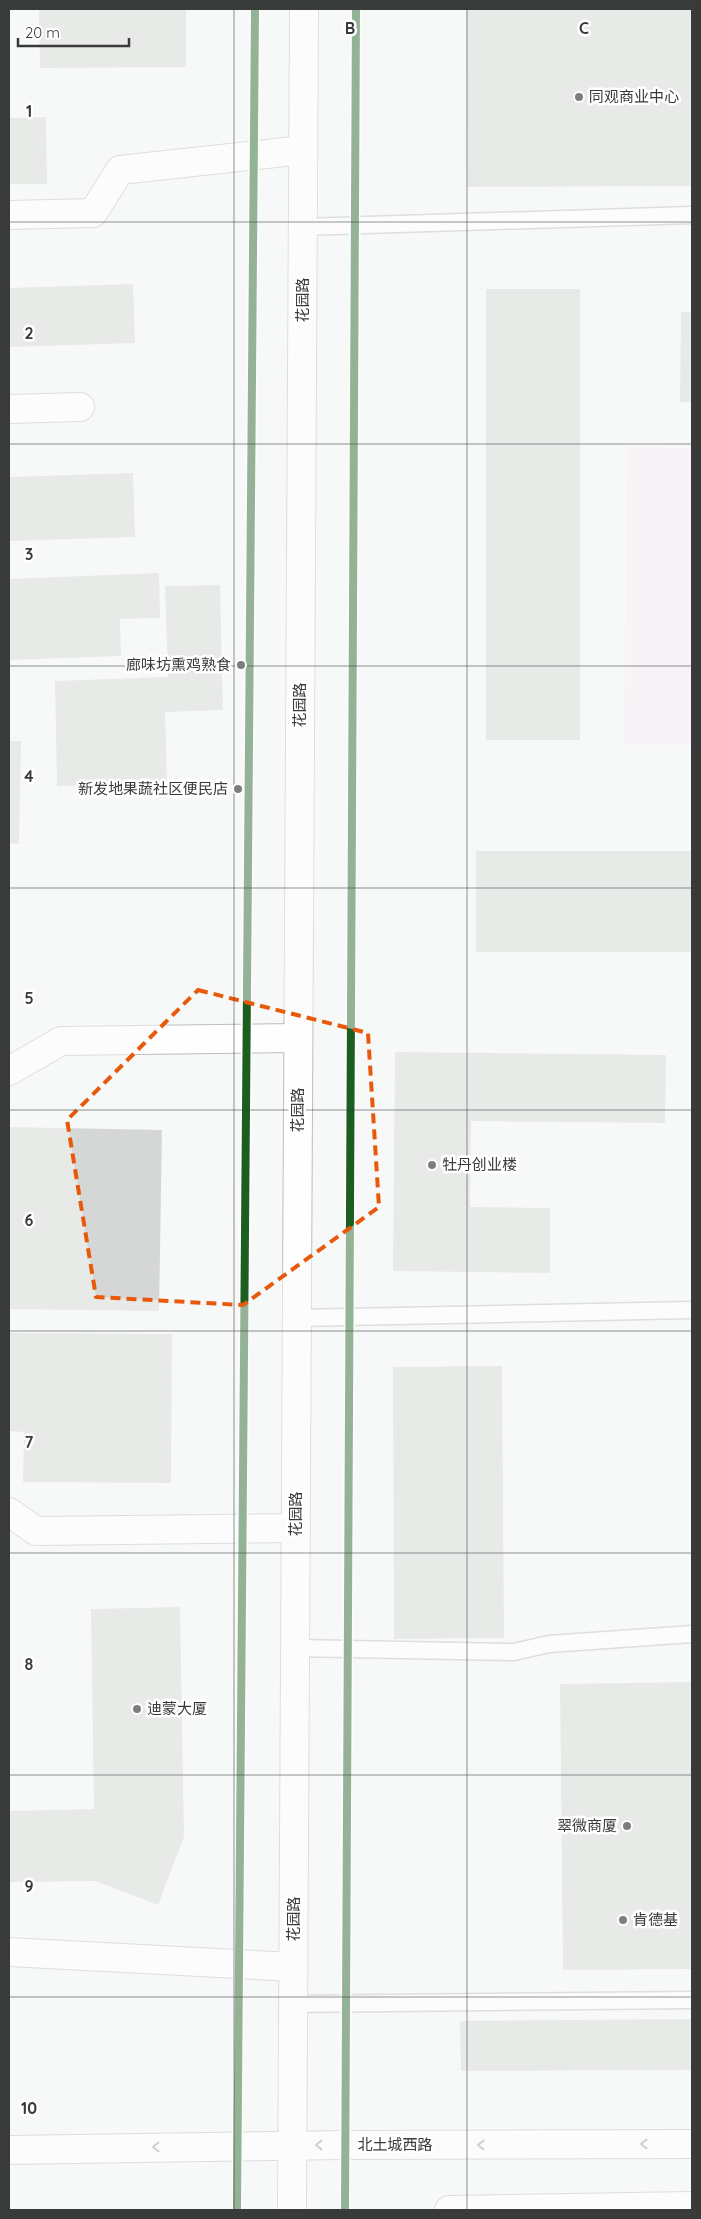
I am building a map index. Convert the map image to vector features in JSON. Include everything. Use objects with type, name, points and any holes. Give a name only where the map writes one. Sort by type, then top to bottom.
[{"type":"street","name":"花园路","points":[[292,2210],[304,9]]},
{"type":"street","points":[[9,215],[93,213],[120,170],[303,150]]},
{"type":"street","points":[[9,408],[80,407]]},
{"type":"street","points":[[9,1072],[61,1041],[298,1038]]},
{"type":"street","points":[[9,1512],[36,1531],[296,1528]]},
{"type":"street","points":[[9,1952],[293,1967]]},
{"type":"street","name":"北土城西路","points":[[9,2150],[292,2146],[692,2144]]},
{"type":"street","points":[[449,2210],[692,2206]]},
{"type":"lane","points":[[303,227],[692,215]]},
{"type":"lane","points":[[297,1318],[692,1310]]},
{"type":"lane","points":[[295,1648],[514,1652],[549,1644],[692,1634]]},
{"type":"lane","points":[[293,2004],[692,2000]]},
{"type":"highlighted area","points":[[198,990],[368,1033],[379,1207],[243,1305],[96,1297],[67,1120]]},
{"type":"shaded area","points":[[627,447],[692,448],[692,745],[624,744]]},
{"type":"building","points":[[39,9],[186,9],[186,67],[40,68]]},
{"type":"building","name":"同观商业中心","points":[[466,9],[692,9],[692,186],[467,187]]},
{"type":"building","points":[[46,117],[47,184],[9,184],[9,118]]},
{"type":"building","points":[[133,284],[135,343],[9,347],[9,288]]},
{"type":"building","points":[[486,289],[580,289],[580,740],[486,740]]},
{"type":"building","points":[[681,312],[692,312],[692,402],[680,402]]},
{"type":"building","points":[[133,473],[135,537],[9,541],[9,477]]},
{"type":"building","points":[[159,573],[160,618],[120,619],[121,656],[9,660],[9,579]]},
{"type":"building","points":[[220,585],[223,710],[165,712],[167,783],[57,786],[55,681],[168,677],[165,586]]},
{"type":"building","points":[[9,741],[21,741],[19,844],[9,843]]},
{"type":"building","points":[[476,851],[692,851],[692,952],[476,952]]},
{"type":"building","name":"牡丹创业楼","points":[[395,1052],[666,1055],[665,1123],[471,1121],[470,1207],[550,1208],[550,1273],[393,1271]]},
{"type":"building","points":[[9,1127],[162,1130],[159,1311],[9,1309]]},
{"type":"building","points":[[9,1333],[172,1334],[171,1483],[23,1482],[24,1432],[9,1431]]},
{"type":"building","points":[[502,1366],[504,1638],[394,1639],[393,1367]]},
{"type":"building","name":"迪蒙大厦","points":[[180,1607],[184,1837],[158,1905],[96,1881],[9,1882],[9,1811],[94,1809],[91,1609]]},
{"type":"building","name":"翠微商厦","points":[[692,1682],[692,1969],[563,1970],[560,1684]]},
{"type":"building","points":[[692,2019],[692,2070],[461,2071],[460,2021]]},
{"type":"cycle path","points":[[237,2210],[255,9]]},
{"type":"cycle path","points":[[345,2210],[356,9]]},
{"type":"place","name":"同观商业中心","points":[[579,97]]},
{"type":"place","name":"廊味坊熏鸡熟食","points":[[241,665]]},
{"type":"place","name":"新发地果蔬社区便民店","points":[[238,789]]},
{"type":"place","name":"牡丹创业楼","points":[[432,1165]]},
{"type":"place","name":"迪蒙大厦","points":[[137,1709]]},
{"type":"place","name":"翠微商厦","points":[[627,1826]]},
{"type":"place","name":"肯德基","points":[[623,1920]]}]
